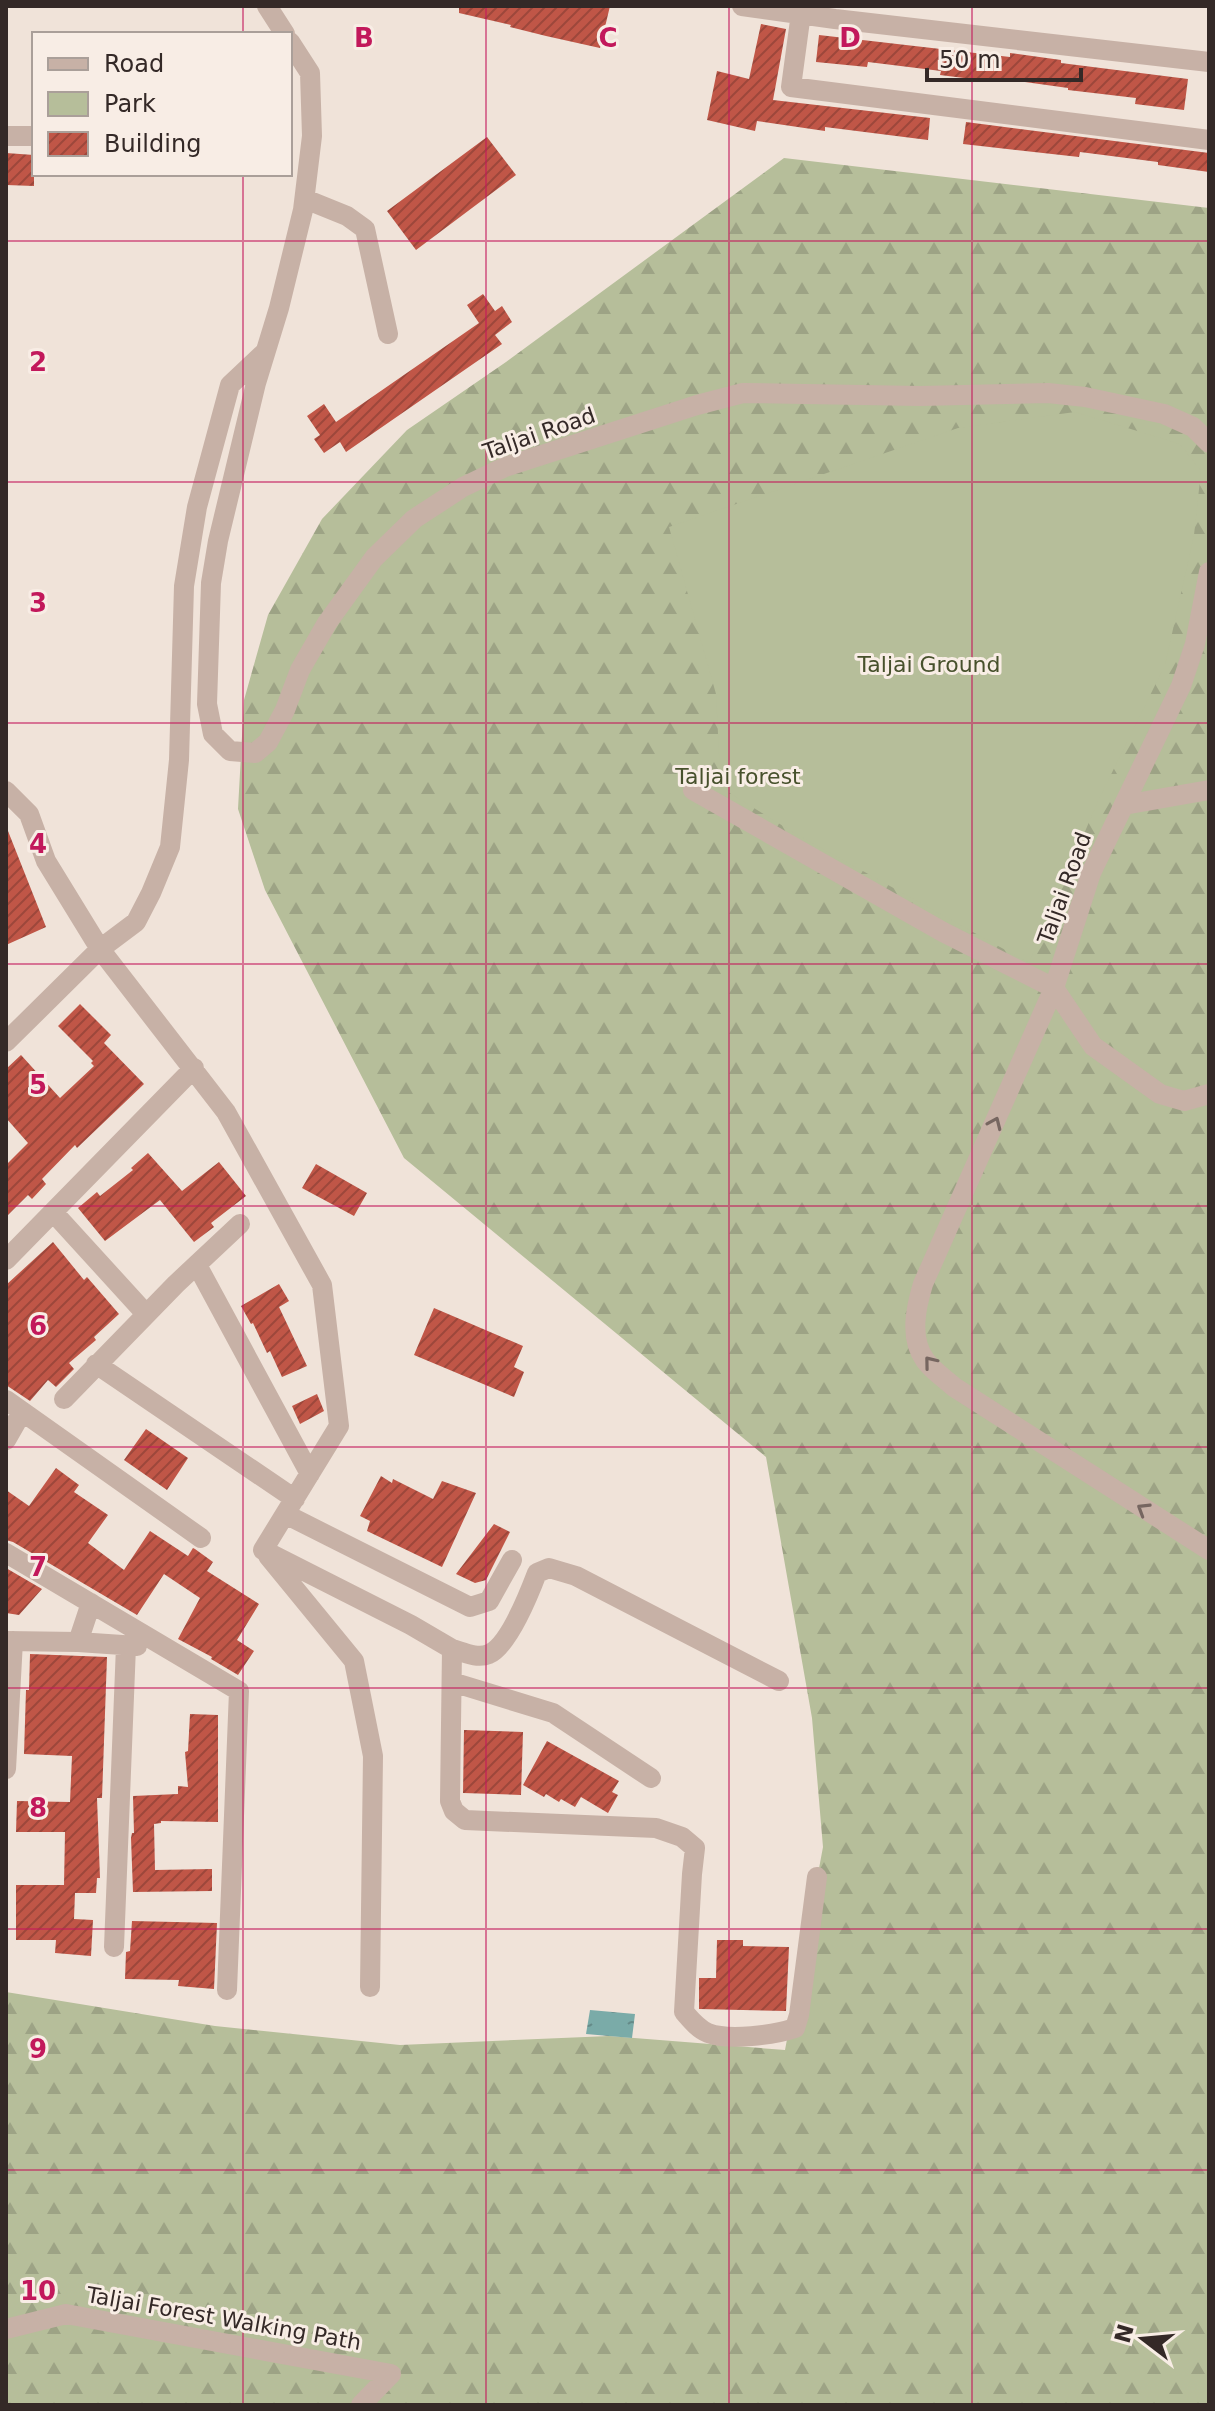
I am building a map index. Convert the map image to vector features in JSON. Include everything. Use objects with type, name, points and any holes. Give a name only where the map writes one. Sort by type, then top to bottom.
[{"type":"street","points":[[267,6],[284,32]]},
{"type":"street","points":[[745,6],[1209,62]]},
{"type":"street","points":[[801,13],[791,87],[1209,140]]},
{"type":"street","name":"Taljai Road","points":[[292,45],[310,73],[312,136],[305,199],[256,383],[211,583],[207,704],[213,734],[230,751],[255,753],[268,742],[285,710],[300,670],[327,623],[374,558],[414,519],[463,487],[505,467],[697,405],[743,393],[920,396],[1048,393],[1085,397],[1164,414],[1193,427],[1209,443]]},
{"type":"street","points":[[6,136],[32,136]]},
{"type":"street","points":[[292,136],[312,136]]},
{"type":"street","points":[[305,199],[347,216],[365,229],[388,334]]},
{"type":"street","points":[[6,1042],[100,949],[136,922],[170,847],[179,760],[184,586],[197,507],[230,385],[267,350]]},
{"type":"street","name":"Taljai Road","points":[[1209,572],[1195,644],[1181,686],[1091,873],[1054,988],[923,1284],[915,1313],[916,1335],[924,1359],[954,1387],[1209,1550]]},
{"type":"street","points":[[693,790],[943,932],[1054,988],[1093,1046],[1160,1094],[1184,1101],[1209,1094]]},
{"type":"street","points":[[1124,805],[1209,790]]},
{"type":"street","points":[[6,791],[29,814],[46,861],[100,949],[226,1112],[322,1285],[339,1426],[263,1550]]},
{"type":"street","points":[[6,1260],[194,1068]]},
{"type":"street","points":[[53,1212],[146,1314]]},
{"type":"street","points":[[64,1399],[146,1314],[240,1224]]},
{"type":"street","points":[[197,1265],[310,1474]]},
{"type":"street","points":[[96,1364],[290,1507],[470,1607],[489,1601],[512,1560]]},
{"type":"street","points":[[6,1440],[14,1406],[201,1538]]},
{"type":"street","points":[[263,1550],[452,1649],[475,1656],[489,1654],[503,1642],[537,1573],[549,1568],[576,1576],[779,1681]]},
{"type":"street","points":[[263,1550],[354,1661],[373,1756],[370,1987]]},
{"type":"street","points":[[6,1553],[239,1691],[227,1990]]},
{"type":"street","points":[[78,1642],[91,1603]]},
{"type":"street","points":[[6,1769],[9,1641],[165,1647]]},
{"type":"street","points":[[114,1947],[126,1646]]},
{"type":"street","points":[[452,1649],[450,1801],[454,1811],[465,1820],[656,1828],[682,1837],[695,1848],[684,2012],[706,2033],[725,2037],[782,2033],[795,2028],[817,1877]]},
{"type":"street","points":[[452,1682],[553,1713],[651,1778]]},
{"type":"street","name":"Taljai Forest Walking Path","points":[[6,2329],[66,2314],[391,2374],[361,2405]]},
{"type":"green space","name":"Taljai forest","points":[[784,158],[1209,208],[1209,2405],[6,2405],[6,1992],[215,2026],[400,2045],[609,2036],[785,2050],[823,1847],[812,1718],[766,1457],[404,1158],[265,890],[238,809],[244,700],[268,615],[322,519],[407,430],[506,362]]},
{"type":"green space","name":"Taljai Ground","points":[[1075,412],[1180,444],[1201,471],[1194,535],[1165,665],[1098,801],[1029,963],[796,834],[728,792],[719,754],[716,694],[669,527],[958,428]]},
{"type":"water","points":[[590,2010],[635,2014],[632,2038],[586,2034]]},
{"type":"building","points":[[459,6],[610,6],[600,48],[459,13]]},
{"type":"building","points":[[761,24],[786,29],[773,100],[930,118],[928,140],[825,127],[825,131],[757,121],[755,131],[707,120],[717,71],[749,79]]},
{"type":"building","points":[[819,35],[1010,57],[1010,53],[1061,60],[1061,63],[1188,79],[1184,110],[1135,104],[1136,98],[997,78],[996,82],[868,62],[867,67],[816,62]]},
{"type":"building","points":[[966,122],[1209,153],[1209,172],[1080,152],[1079,157],[963,144]]},
{"type":"building","points":[[487,137],[516,175],[416,250],[387,211]]},
{"type":"building","points":[[6,153],[32,155],[34,186],[6,185]]},
{"type":"building","points":[[483,294],[495,311],[502,306],[512,322],[495,335],[502,344],[346,452],[340,442],[324,453],[314,439],[320,435],[307,416],[324,404],[336,422],[479,323],[467,305]]},
{"type":"building","points":[[6,832],[46,927],[6,945]]},
{"type":"building","points":[[80,1004],[111,1035],[104,1043],[144,1084],[77,1148],[75,1145],[42,1179],[46,1184],[32,1199],[28,1195],[6,1217],[6,1165],[28,1143],[6,1118],[6,1069],[21,1055],[60,1098],[94,1066],[93,1061],[58,1026]]},
{"type":"building","points":[[148,1153],[182,1191],[219,1162],[246,1196],[211,1223],[214,1227],[194,1242],[160,1200],[105,1241],[78,1208],[97,1192],[100,1196],[133,1170],[131,1168]]},
{"type":"building","points":[[316,1164],[367,1193],[354,1216],[302,1188]]},
{"type":"building","points":[[53,1242],[84,1280],[87,1277],[119,1314],[94,1337],[96,1340],[69,1363],[74,1369],[56,1387],[48,1380],[30,1401],[6,1385],[6,1285]]},
{"type":"building","points":[[279,1284],[289,1301],[279,1307],[307,1366],[282,1377],[270,1351],[267,1353],[241,1306]]},
{"type":"building","points":[[434,1308],[523,1346],[514,1367],[524,1372],[514,1397],[414,1355]]},
{"type":"building","points":[[317,1394],[324,1411],[300,1424],[292,1406]]},
{"type":"building","points":[[146,1429],[188,1458],[167,1490],[124,1460]]},
{"type":"building","points":[[56,1468],[79,1485],[74,1492],[108,1515],[88,1543],[124,1570],[150,1531],[188,1556],[195,1549],[213,1562],[207,1571],[259,1604],[237,1640],[254,1651],[238,1675],[178,1639],[200,1598],[164,1574],[137,1615],[6,1540],[6,1490],[29,1506]]},
{"type":"building","points":[[381,1476],[433,1499],[442,1481],[476,1493],[442,1567],[367,1531],[370,1521],[360,1516]]},
{"type":"building","points":[[494,1524],[510,1532],[486,1580],[475,1583],[456,1574]]},
{"type":"building","points":[[6,1568],[42,1589],[19,1615],[6,1613]]},
{"type":"building","points":[[30,1654],[107,1657],[102,1798],[97,1798],[100,1878],[97,1878],[96,1893],[75,1893],[74,1919],[93,1920],[91,1956],[55,1953],[56,1940],[16,1940],[16,1885],[64,1885],[65,1832],[16,1832],[17,1801],[70,1802],[72,1756],[24,1754]]},
{"type":"building","points":[[190,1714],[218,1715],[218,1822],[161,1821],[154,1824],[155,1870],[212,1869],[212,1891],[133,1892],[133,1796],[178,1794],[178,1786],[188,1787],[185,1752],[188,1751]]},
{"type":"building","points":[[464,1730],[523,1732],[521,1795],[463,1793]]},
{"type":"building","points":[[547,1741],[619,1781],[612,1792],[618,1795],[608,1813],[581,1797],[575,1807],[546,1794],[544,1797],[523,1785]]},
{"type":"building","points":[[132,1921],[217,1923],[214,1989],[178,1986],[179,1980],[125,1979]]},
{"type":"building","points":[[717,1940],[743,1940],[743,1946],[789,1947],[786,2011],[699,2009],[699,1978],[716,1978]]}]
